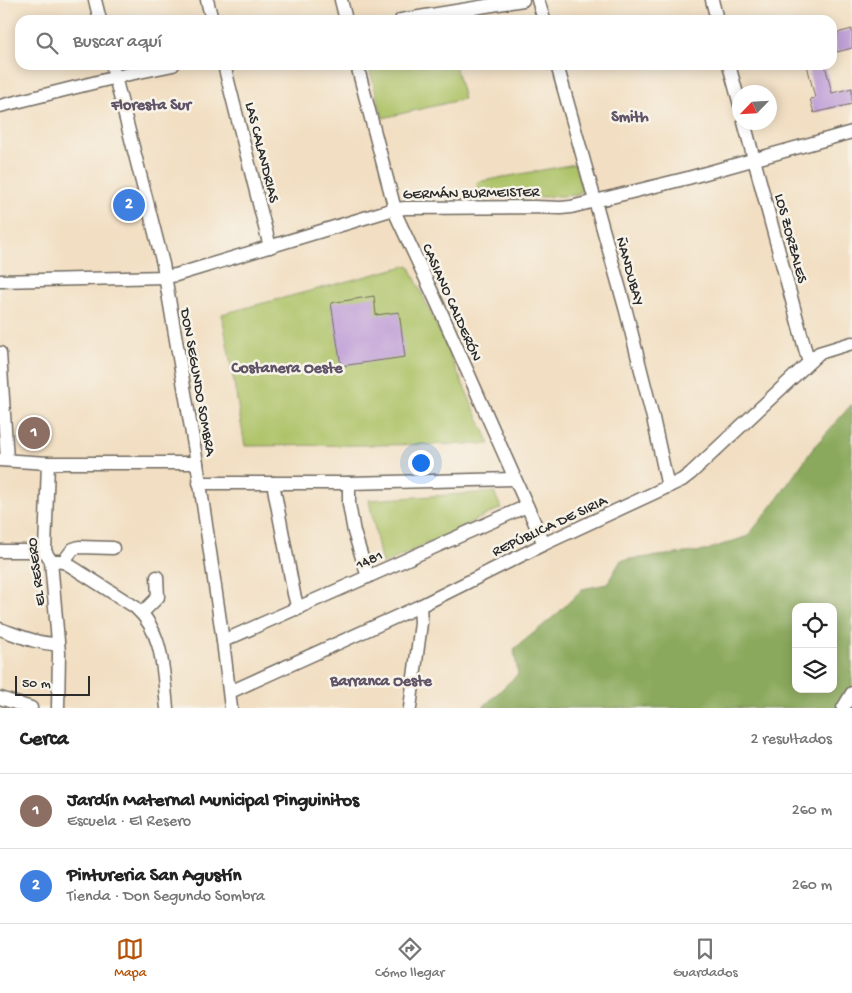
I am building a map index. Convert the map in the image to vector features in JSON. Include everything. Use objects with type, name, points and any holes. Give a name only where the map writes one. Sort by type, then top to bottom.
[{"type":"street","points":[[95,0],[99,15]]},
{"type":"street","points":[[207,0],[211,15]]},
{"type":"street","points":[[341,0],[345,15]]},
{"type":"street","points":[[432,15],[523,0]]},
{"type":"street","points":[[538,0],[542,15]]},
{"type":"street","points":[[712,0],[716,15]]},
{"type":"street","name":"LAS CALANDRIAS","points":[[225,70],[270,247]]},
{"type":"street","name":"CASIANO CALDERÓN","points":[[359,70],[397,217],[544,544]]},
{"type":"street","name":"ÑANDUBAY","points":[[558,70],[630,328],[668,487]]},
{"type":"street","points":[[730,70],[734,85]]},
{"type":"street","points":[[0,106],[114,71]]},
{"type":"street","name":"DON SEGUNDO SOMBRA","points":[[114,71],[163,264],[196,463],[223,641],[231,708]]},
{"type":"street","name":"LOS ZORZALES","points":[[746,130],[809,362]]},
{"type":"street","name":"GERMÁN BURMEISTER","points":[[0,281],[165,277],[176,275],[394,209],[561,208],[594,202],[852,132]]},
{"type":"street","name":"REPÚBLICA DE SIRIA","points":[[230,692],[420,606],[544,544],[682,480],[819,353],[852,343]]},
{"type":"street","points":[[0,353],[4,460],[48,463],[196,463]]},
{"type":"street","name":"EL RESERO","points":[[48,463],[58,644],[58,708]]},
{"type":"street","points":[[199,483],[349,483],[514,479]]},
{"type":"street","points":[[273,483],[298,608]]},
{"type":"street","points":[[349,483],[349,504],[352,524],[368,577]]},
{"type":"street","name":"1481","points":[[223,641],[527,506]]},
{"type":"street","points":[[53,558],[79,547],[113,548]]},
{"type":"street","points":[[0,551],[53,558],[135,606],[152,628],[160,648],[167,708]]},
{"type":"street","points":[[142,613],[158,597],[158,577]]},
{"type":"street","points":[[410,708],[422,622],[420,606]]},
{"type":"street","points":[[0,629],[45,644],[58,644]]},
{"type":"street","points":[[843,708],[852,693]]},
{"type":"street","points":[[0,698],[32,708]]},
{"type":"green space","points":[[369,70],[456,70],[464,99],[383,118]]},
{"type":"green space","points":[[575,164],[582,190],[578,195],[525,198],[479,197],[477,182]]},
{"type":"green space","points":[[409,265],[490,444],[245,446],[222,314]]},
{"type":"green space","points":[[852,404],[852,708],[484,708],[518,674],[514,649],[557,614],[582,589],[607,584],[621,560],[704,551],[748,536],[814,447]]},
{"type":"green space","points":[[494,492],[501,508],[382,565],[369,500]]},
{"type":"building","points":[[852,29],[852,48],[837,52],[837,33]]},
{"type":"building","points":[[808,70],[826,70],[832,93],[852,88],[852,104],[814,113],[810,99],[815,98]]},
{"type":"building","points":[[374,296],[376,315],[399,312],[405,357],[341,366],[331,303]]},
{"type":"place","name":"Pintureria San Agustín","points":[[129,205]]},
{"type":"place","name":"Jardín Maternal Municipal Pinguinitos","points":[[34,433]]},
{"type":"district","name":"Floresta Sur","points":[[151,103]]},
{"type":"district","name":"Smith","points":[[630,115]]},
{"type":"district","name":"Costanera Oeste","points":[[287,366]]},
{"type":"district","name":"Barranca Oeste","points":[[381,679]]}]
